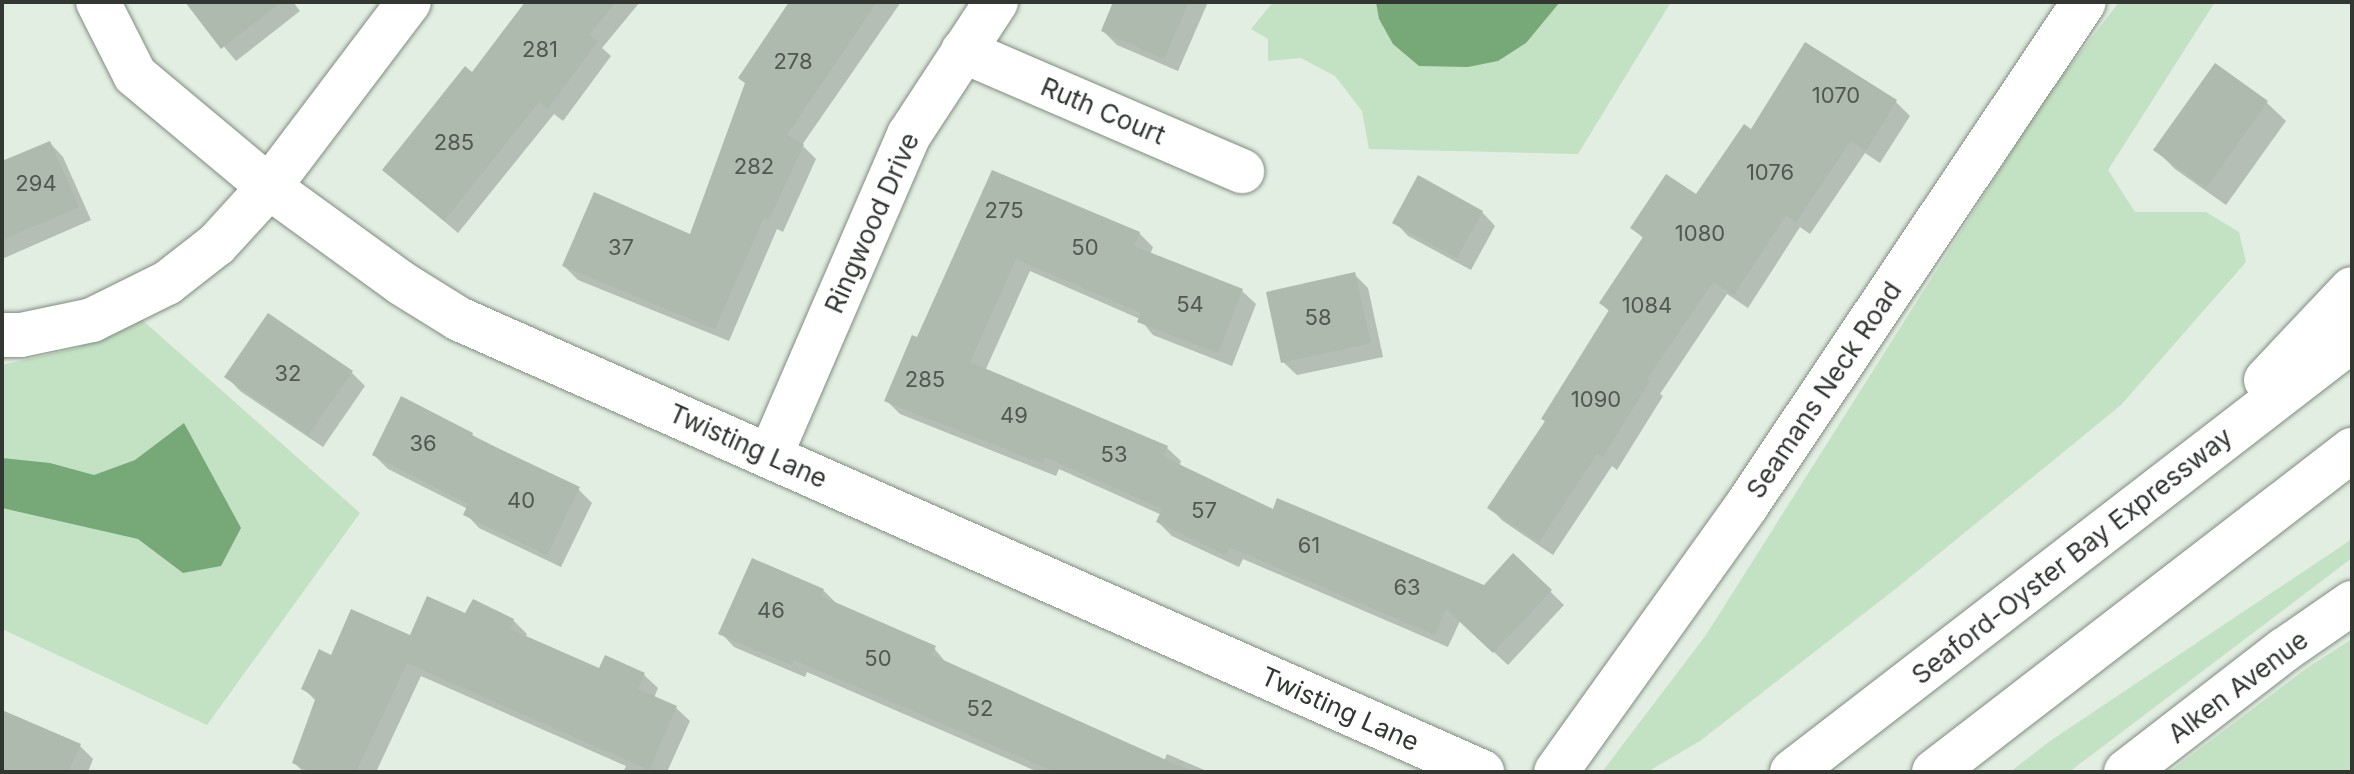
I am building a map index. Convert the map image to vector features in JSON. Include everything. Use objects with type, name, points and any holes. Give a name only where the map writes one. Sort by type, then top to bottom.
[{"type":"main road","name":"Twisting Lane","points":[[98,2],[135,75],[269,187],[401,283],[459,319],[1482,772]]},
{"type":"main road","points":[[2,335],[21,335],[92,320],[167,283],[217,244],[269,187],[409,2]]},
{"type":"main road","name":"Ringwood Drive","points":[[770,456],[909,135],[996,2]]},
{"type":"main road","name":"Seamans Neck Road","points":[[1556,772],[1747,505],[2084,2]]},
{"type":"main road","name":"Ruth Court","points":[[963,51],[1242,171]]},
{"type":"main road","points":[[2173,478],[2352,289]]},
{"type":"main road","name":"Seaford-Oyster Bay Expressway","points":[[1792,772],[2352,340]]},
{"type":"main road","points":[[1934,772],[2352,450]]},
{"type":"main road","points":[[2227,546],[2352,469]]},
{"type":"main road","name":"Alken Avenue","points":[[2126,772],[2284,650],[2352,603]]},
{"type":"shaded area","points":[[1273,2],[1671,2],[1578,154],[1369,149],[1362,111],[1335,76],[1301,58],[1268,61],[1268,39],[1251,29]]},
{"type":"shaded area","points":[[1376,2],[1560,2],[1526,43],[1498,61],[1468,67],[1419,66],[1393,44],[1379,19]]},
{"type":"shaded area","points":[[2119,2],[2215,2],[2108,170],[2135,212],[2206,212],[2239,232],[2246,262],[2121,405],[1898,587],[1700,741],[1647,772],[1602,772],[1706,635],[2046,97]]},
{"type":"shaded area","points":[[141,319],[360,513],[207,725],[2,629],[2,365],[77,348]]},
{"type":"shaded area","points":[[184,423],[241,528],[221,566],[183,573],[138,539],[2,508],[2,458],[50,463],[94,475],[135,460]]},
{"type":"shaded area","points":[[2352,539],[2352,558],[2069,772],[2010,772],[2050,741]]},
{"type":"shaded area","points":[[2352,639],[2352,772],[2169,772],[2307,668]]},
{"type":"building","points":[[185,2],[281,2],[221,49]]},
{"type":"building","points":[[525,2],[616,2],[589,34],[598,41],[548,109],[539,102],[444,221],[382,170],[465,66],[472,72]]},
{"type":"building","points":[[789,2],[877,2],[787,135],[804,144],[769,220],[764,217],[715,329],[562,266],[594,192],[690,234],[745,83],[738,78]]},
{"type":"building","points":[[1113,2],[1189,2],[1164,59],[1101,31]]},
{"type":"building","points":[[1805,42],[1897,100],[1866,151],[1851,141],[1796,222],[1786,215],[1734,295],[1713,282],[1647,379],[1650,381],[1603,457],[1597,454],[1539,542],[1487,508],[1545,421],[1541,419],[1609,310],[1599,303],[1643,237],[1630,228],[1666,174],[1696,194],[1744,124],[1751,129]]},
{"type":"building","points":[[2215,63],[2268,101],[2206,188],[2153,150]]},
{"type":"building","points":[[50,141],[79,207],[2,240],[2,161]]},
{"type":"building","points":[[992,170],[1140,232],[1134,246],[1243,289],[1218,353],[1137,322],[1141,313],[1016,259],[970,362],[1168,446],[1164,457],[1273,509],[1277,498],[1484,585],[1513,553],[1552,590],[1493,653],[1446,609],[1435,635],[1229,547],[1226,555],[1156,522],[1162,509],[1045,457],[1043,464],[884,401],[912,335],[917,337]]},
{"type":"building","points":[[1418,175],[1483,211],[1457,258],[1392,223]]},
{"type":"building","points":[[1355,272],[1371,343],[1281,363],[1266,292]]},
{"type":"building","points":[[268,313],[353,371],[308,435],[224,377]]},
{"type":"building","points":[[401,396],[473,433],[472,436],[580,487],[547,555],[463,515],[468,504],[372,455]]},
{"type":"building","points":[[752,558],[824,589],[821,596],[936,646],[932,655],[1193,772],[1055,772],[794,660],[791,665],[718,634]]},
{"type":"building","points":[[427,596],[465,613],[473,599],[514,619],[510,629],[599,668],[605,655],[645,673],[638,689],[677,706],[649,770],[407,663],[356,772],[313,772],[292,763],[316,697],[301,689],[319,649],[331,655],[351,609],[410,635]]},
{"type":"building","points":[[2,710],[81,744],[68,772],[2,772]]}]
